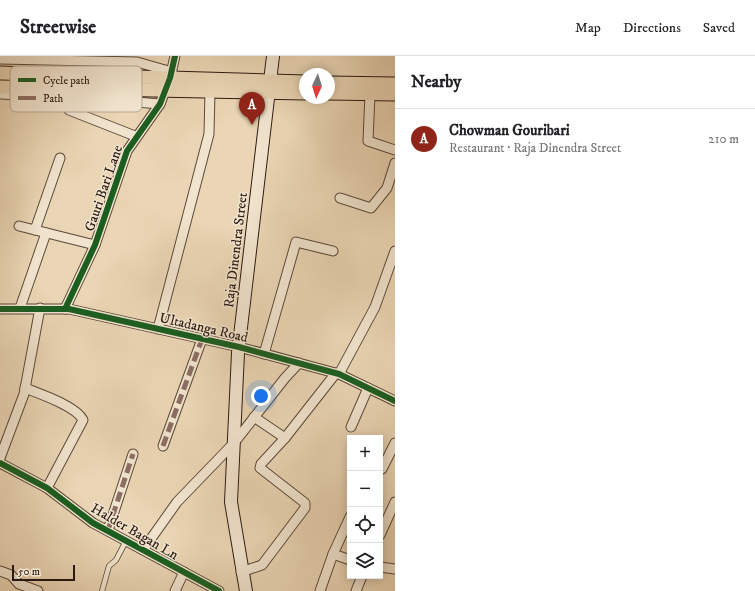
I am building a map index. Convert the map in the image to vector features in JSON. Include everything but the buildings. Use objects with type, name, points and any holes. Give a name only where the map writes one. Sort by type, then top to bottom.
[{"type":"main road","name":"Raja Dinendra Street","points":[[246,591],[241,572],[230,502],[239,347],[273,56]]},
{"type":"main road","points":[[0,73],[10,73]]},
{"type":"main road","points":[[142,77],[269,87],[299,92]]},
{"type":"main road","points":[[142,89],[170,80],[210,91],[269,87],[299,83]]},
{"type":"main road","points":[[335,83],[395,84]]},
{"type":"main road","points":[[0,87],[10,87]]},
{"type":"main road","points":[[335,93],[395,94]]},
{"type":"street","name":"Gauri Bari Lane","points":[[65,309],[96,245],[126,151],[160,104],[170,80],[175,56]]},
{"type":"street","points":[[4,58],[137,62],[170,80]]},
{"type":"street","points":[[158,329],[209,134],[210,91]]},
{"type":"street","points":[[0,94],[10,94]]},
{"type":"street","points":[[370,94],[368,141],[395,150]]},
{"type":"street","points":[[142,102],[160,104]]},
{"type":"street","points":[[74,112],[136,136]]},
{"type":"street","points":[[35,230],[60,158]]},
{"type":"street","points":[[340,198],[371,208],[387,188],[395,162]]},
{"type":"street","points":[[19,226],[96,245]]},
{"type":"street","points":[[20,308],[46,233]]},
{"type":"street","points":[[264,354],[296,242],[333,251]]},
{"type":"street","points":[[241,572],[262,565],[305,508],[305,503],[260,468],[261,464],[285,438],[337,373],[375,307],[395,251]]},
{"type":"street","points":[[0,458],[25,388],[40,308]]},
{"type":"street","name":"Ultadanga Road","points":[[0,309],[65,309],[239,347],[337,373],[395,401]]},
{"type":"street","points":[[163,446],[202,339]]},
{"type":"street","points":[[143,550],[177,502],[234,443],[299,363]]},
{"type":"street","points":[[25,388],[62,404],[81,416],[83,420],[47,488]]},
{"type":"street","points":[[351,427],[368,388]]},
{"type":"street","points":[[254,417],[285,438]]},
{"type":"street","points":[[383,468],[395,443]]},
{"type":"street","points":[[108,530],[134,454]]},
{"type":"street","name":"Halder Bagan Ln","points":[[0,463],[47,488],[94,523],[219,591]]},
{"type":"street","points":[[383,528],[395,502]]},
{"type":"street","points":[[320,591],[333,554],[347,524]]},
{"type":"street","points":[[333,554],[347,559]]},
{"type":"street","points":[[383,567],[395,569]]},
{"type":"street","points":[[0,571],[11,575],[19,584],[38,591]]},
{"type":"street","points":[[175,591],[184,572]]},
{"type":"street","points":[[356,591],[361,579]]},
{"type":"lane","points":[[102,591],[110,566],[116,560],[126,541]]},
{"type":"marked path","points":[[163,446],[202,339]]},
{"type":"marked path","points":[[108,530],[133,454]]},
{"type":"cycle path","points":[[65,309],[95,245],[127,151],[160,104],[170,78],[175,56]]},
{"type":"cycle path","points":[[0,309],[69,309],[239,347],[339,374],[395,401]]},
{"type":"cycle path","points":[[0,463],[47,488],[93,523],[219,591]]},
{"type":"place","name":"Chowman Gouribari","points":[[252,125]]}]
